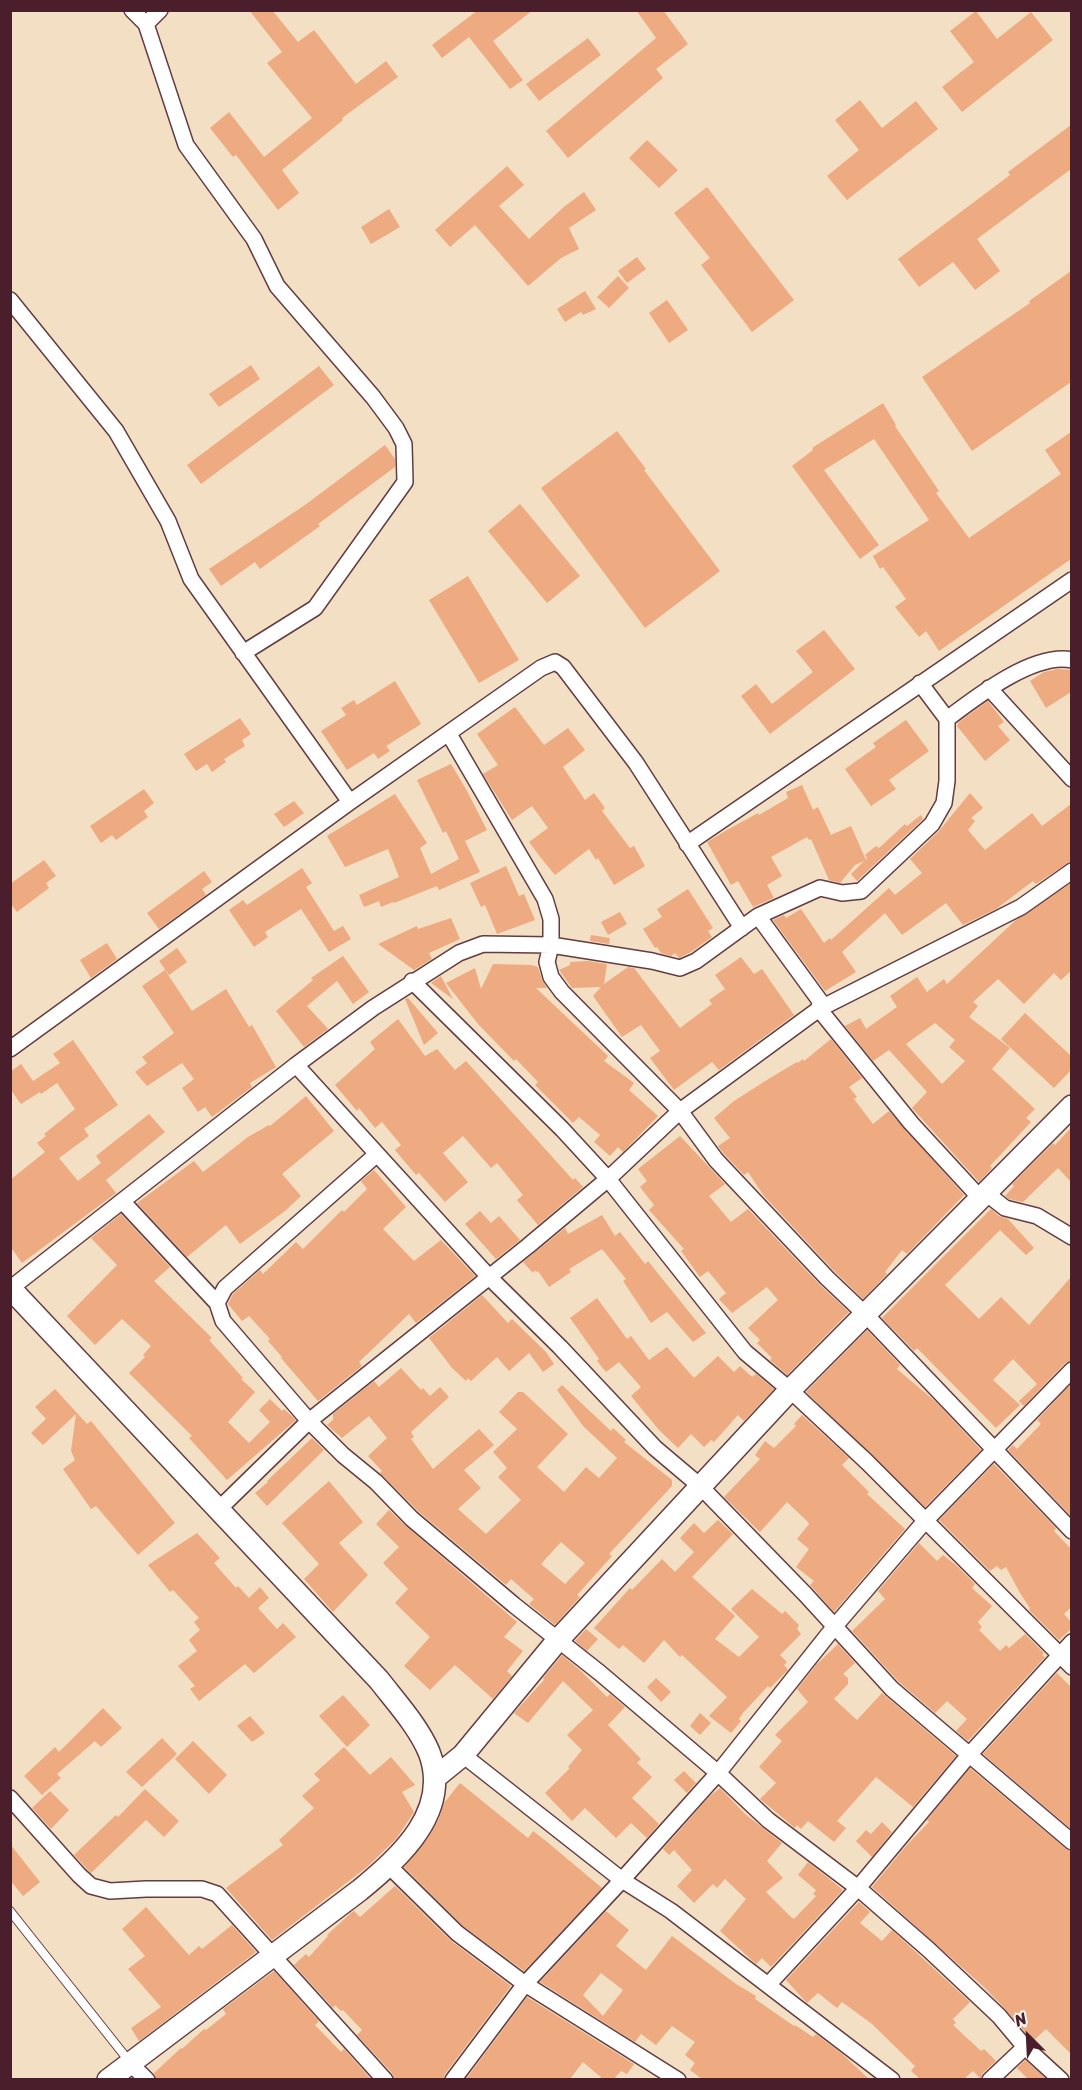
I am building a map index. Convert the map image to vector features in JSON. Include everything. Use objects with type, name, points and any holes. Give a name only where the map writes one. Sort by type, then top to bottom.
[{"type":"street","points":[[132,10],[146,24],[186,145],[254,239],[277,286],[373,397],[396,428],[404,444],[405,482],[315,608],[243,653]]},
{"type":"street","points":[[146,24],[160,10]]},
{"type":"street","points":[[10,300],[116,431],[168,521],[191,579],[350,802]]},
{"type":"street","points":[[687,844],[1071,580]]},
{"type":"street","points":[[947,718],[989,688],[1019,672],[1059,658],[1071,660]]},
{"type":"street","points":[[10,1049],[350,802],[541,668],[555,662],[563,668],[636,763],[742,928]]},
{"type":"street","points":[[108,2079],[389,1866],[412,1840],[433,1803],[436,1777],[429,1752],[379,1680],[220,1508],[11,1288],[296,1065],[412,981],[459,953],[483,945],[551,945],[652,961],[680,968],[696,962],[758,915],[820,888],[842,893],[861,891],[932,824],[944,803],[947,781],[947,718],[920,683]]},
{"type":"street","points":[[989,688],[1071,779]]},
{"type":"street","points":[[449,734],[545,899],[551,920],[551,945],[547,962],[551,977],[562,992],[680,1111],[716,1160],[1071,1531]]},
{"type":"street","points":[[220,1508],[309,1421],[490,1278],[608,1179],[680,1111],[819,1009],[1021,907],[1071,871]]},
{"type":"street","points":[[758,915],[820,1001],[819,1009],[911,1123],[983,1196],[1005,1208],[1037,1216],[1071,1237]]},
{"type":"street","points":[[412,981],[562,1129],[608,1179],[745,1352],[790,1390],[867,1462],[1061,1654],[1071,1667]]},
{"type":"street","points":[[296,1065],[490,1278],[560,1347],[655,1448],[700,1486],[835,1626],[892,1689],[1071,1842]]},
{"type":"street","points":[[436,1777],[463,1755],[558,1641],[790,1390],[1071,1106]]},
{"type":"street","points":[[217,1303],[225,1288],[376,1155]]},
{"type":"street","points":[[122,1201],[217,1303],[223,1321],[309,1421],[343,1455],[376,1482],[412,1519],[558,1641],[600,1673],[718,1773],[768,1820],[858,1888],[999,2016],[1025,2046],[1061,2079]]},
{"type":"street","points":[[453,2079],[525,1984],[718,1773],[835,1626],[925,1521],[1071,1370]]},
{"type":"street","points":[[768,1985],[858,1888],[969,1755],[1071,1642]]},
{"type":"street","points":[[463,1755],[622,1880],[671,1911],[892,2079]]},
{"type":"street","points":[[10,1798],[91,1886],[110,1891],[202,1889],[217,1894],[385,2079]]},
{"type":"street","points":[[389,1866],[457,1933],[525,1984],[678,2079]]},
{"type":"street","points":[[990,2079],[1025,2046]]},
{"type":"street","points":[[130,2063],[147,2079]]},
{"type":"lane","points":[[10,1911],[130,2063]]},
{"type":"building","points":[[249,10],[272,10],[298,42],[314,30],[356,84],[386,61],[398,77],[342,118],[343,120],[282,170],[299,193],[278,210],[236,155],[233,157],[210,128],[229,112],[264,157],[312,118],[267,63],[282,52]]},
{"type":"building","points":[[478,10],[533,10],[493,41],[523,80],[510,89],[469,37],[442,58],[432,45]]},
{"type":"building","points":[[636,10],[663,10],[688,44],[656,69],[663,78],[568,158],[546,131],[656,38]]},
{"type":"building","points":[[976,11],[997,39],[1031,12],[1053,40],[962,112],[942,87],[974,62],[950,31]]},
{"type":"building","points":[[588,38],[601,55],[539,101],[526,84]]},
{"type":"building","points":[[860,100],[882,128],[916,101],[938,129],[847,200],[827,176],[859,150],[835,120]]},
{"type":"building","points":[[1071,125],[1071,169],[977,239],[1000,271],[975,290],[953,262],[919,287],[898,259],[1010,175],[1008,172]]},
{"type":"building","points":[[647,140],[678,170],[659,188],[629,158]]},
{"type":"building","points":[[507,166],[524,185],[499,206],[529,239],[584,192],[596,210],[569,228],[579,249],[561,258],[528,286],[475,225],[450,247],[435,230]]},
{"type":"building","points":[[707,187],[794,300],[752,332],[701,265],[710,258],[674,213]]},
{"type":"building","points":[[389,209],[400,227],[371,244],[361,227]]},
{"type":"building","points":[[637,257],[646,269],[627,283],[618,271]]},
{"type":"building","points":[[1071,271],[1071,382],[972,451],[922,377],[1030,303],[1029,301]]},
{"type":"building","points":[[618,276],[629,288],[609,308],[597,297]]},
{"type":"building","points":[[585,291],[596,309],[583,315],[581,312],[565,322],[557,309]]},
{"type":"building","points":[[667,300],[688,330],[669,343],[649,313]]},
{"type":"building","points":[[251,365],[260,379],[219,407],[209,394]]},
{"type":"building","points":[[319,366],[334,385],[201,484],[187,465]]},
{"type":"building","points":[[883,403],[895,426],[939,491],[936,493],[969,538],[1061,474],[1045,450],[1071,432],[1071,559],[939,651],[926,631],[919,637],[895,607],[906,599],[883,567],[880,569],[873,556],[929,520],[874,439],[824,470],[879,545],[860,559],[792,466],[813,450],[812,448]]},
{"type":"building","points":[[617,431],[720,571],[645,628],[541,488]]},
{"type":"building","points":[[385,445],[395,459],[395,467],[318,524],[320,526],[260,569],[255,562],[221,586],[209,569],[305,505]]},
{"type":"building","points":[[520,504],[580,576],[547,603],[488,531]]},
{"type":"building","points":[[468,576],[519,660],[479,683],[429,600]]},
{"type":"building","points":[[824,630],[855,669],[770,734],[741,696],[756,684],[772,704],[813,672],[796,651]]},
{"type":"building","points":[[1058,669],[1071,670],[1071,692],[1046,708],[1030,681],[1044,672]]},
{"type":"building","points":[[395,681],[421,724],[386,746],[390,751],[378,759],[374,753],[347,770],[321,731],[346,715],[341,708],[354,700],[357,705]]},
{"type":"building","points":[[988,701],[1004,722],[998,726],[1010,740],[985,761],[957,726],[959,722]]},
{"type":"building","points":[[515,707],[544,745],[568,728],[585,750],[563,767],[585,800],[594,793],[605,808],[602,811],[630,848],[634,846],[645,866],[614,885],[598,858],[596,860],[589,849],[555,875],[541,858],[529,842],[548,828],[532,806],[512,820],[483,774],[498,765],[477,734]]},
{"type":"building","points":[[240,718],[251,734],[242,740],[245,746],[224,759],[226,762],[212,772],[207,764],[196,771],[184,754]]},
{"type":"building","points":[[906,720],[929,751],[889,780],[896,789],[871,806],[845,769],[876,747],[873,743]]},
{"type":"building","points":[[451,764],[487,830],[465,841],[480,872],[439,890],[437,886],[381,907],[379,901],[364,907],[359,895],[399,877],[388,849],[345,867],[327,836],[395,794],[427,843],[420,848],[431,874],[459,859],[446,831],[443,833],[417,780]]},
{"type":"building","points":[[802,785],[813,810],[818,807],[831,835],[851,826],[866,860],[865,855],[876,846],[879,848],[905,824],[907,826],[921,815],[923,819],[857,881],[851,874],[864,861],[855,865],[840,883],[829,880],[811,839],[807,837],[771,857],[782,876],[767,885],[774,898],[753,907],[738,881],[731,885],[707,842],[788,798],[786,792]]},
{"type":"building","points":[[144,789],[154,803],[144,811],[148,817],[116,840],[112,835],[101,843],[90,826]]},
{"type":"building","points":[[970,793],[983,808],[971,818],[975,821],[968,830],[985,850],[1032,813],[1042,826],[1071,804],[1071,861],[1036,884],[1033,881],[996,909],[963,925],[946,903],[902,935],[885,913],[842,952],[856,972],[825,991],[773,920],[784,915],[786,918],[801,909],[824,943],[830,938],[831,940],[889,888],[895,895],[922,873],[910,859],[939,831]]},
{"type":"building","points":[[294,801],[304,813],[284,827],[274,814]]},
{"type":"building","points":[[44,860],[56,876],[46,883],[49,888],[17,912],[10,903],[10,884]]},
{"type":"building","points":[[506,866],[519,896],[524,894],[535,920],[497,934],[485,905],[481,907],[470,883]]},
{"type":"building","points":[[302,868],[312,883],[306,887],[334,931],[343,926],[351,939],[329,952],[301,909],[265,932],[268,937],[254,947],[229,910],[243,900],[247,905]]},
{"type":"building","points":[[204,871],[212,882],[202,889],[206,895],[159,929],[147,913]]},
{"type":"building","points":[[1071,883],[1071,971],[1061,980],[1054,973],[1024,1004],[998,979],[973,1002],[978,1006],[969,1017],[1010,1048],[992,1069],[1035,1109],[1026,1118],[1031,1122],[990,1166],[992,1168],[979,1182],[912,1108],[927,1092],[889,1050],[873,1061],[845,1026],[860,1018],[866,1029],[897,1007],[890,996],[917,977],[927,992],[944,979],[947,984],[1016,920]],"holes":[[[935,1023],[955,1040],[949,1047],[965,1061],[942,1084],[906,1044]]]},
{"type":"building","points":[[688,889],[713,928],[708,931],[712,937],[679,958],[675,953],[671,956],[661,953],[643,929],[662,917],[657,909]]},
{"type":"building","points":[[620,912],[627,924],[608,935],[601,922]]},
{"type":"building","points":[[451,918],[460,939],[429,953],[432,959],[414,970],[378,944],[417,926],[418,929]]},
{"type":"building","points":[[591,935],[610,938],[609,944],[590,941]]},
{"type":"building","points":[[107,943],[117,959],[91,978],[80,960]]},
{"type":"building","points":[[177,948],[187,962],[169,975],[159,961]]},
{"type":"building","points":[[343,956],[369,992],[353,1004],[337,981],[307,1006],[328,1029],[304,1047],[276,1011],[313,980],[311,978]]},
{"type":"building","points":[[741,957],[754,974],[762,969],[794,1015],[719,1070],[712,1062],[674,1090],[650,1058],[660,1051],[641,1025],[622,1037],[593,996],[601,987],[572,988],[559,970],[570,965],[570,962],[588,961],[607,964],[604,984],[628,967],[634,968],[680,1028],[712,1004],[709,1000],[725,989],[715,975]]},
{"type":"building","points":[[493,964],[538,967],[547,988],[536,988],[608,1056],[604,1061],[634,1083],[629,1090],[658,1116],[623,1152],[618,1147],[610,1156],[594,1142],[600,1135],[579,1117],[573,1123],[535,1085],[538,1082],[516,1059],[514,1061],[478,1024],[446,983],[475,968],[481,989]]},
{"type":"building","points":[[165,970],[192,1011],[226,989],[249,1027],[252,1025],[276,1067],[250,1083],[252,1087],[212,1117],[205,1107],[198,1112],[182,1088],[194,1079],[182,1063],[147,1086],[135,1072],[147,1063],[142,1057],[174,1033],[142,986]]},
{"type":"building","points":[[441,976],[453,999],[431,983]]},
{"type":"building","points":[[408,998],[438,1033],[424,1045],[405,999]]},
{"type":"building","points":[[1025,1013],[1071,1056],[1071,1070],[1054,1088],[1001,1039]]},
{"type":"building","points":[[398,1019],[425,1056],[437,1049],[455,1070],[466,1061],[573,1180],[575,1178],[583,1187],[538,1225],[517,1200],[523,1195],[497,1163],[491,1168],[463,1136],[443,1153],[468,1182],[445,1202],[419,1173],[416,1175],[395,1150],[401,1145],[382,1122],[375,1128],[359,1108],[357,1111],[335,1085],[375,1049],[370,1042]]},
{"type":"building","points":[[831,1039],[862,1078],[849,1087],[857,1097],[854,1099],[873,1124],[889,1111],[964,1195],[907,1254],[902,1250],[885,1272],[887,1274],[863,1299],[764,1196],[748,1172],[744,1175],[724,1154],[718,1146],[730,1138],[714,1118],[734,1101],[770,1078],[803,1059],[804,1061]]},
{"type":"building","points":[[73,1040],[118,1105],[84,1129],[89,1136],[59,1158],[78,1181],[101,1163],[96,1156],[149,1114],[165,1132],[106,1180],[116,1193],[22,1263],[10,1246],[10,1180],[45,1152],[37,1143],[46,1136],[44,1134],[75,1109],[57,1083],[21,1104],[10,1089],[10,1072],[21,1064],[33,1081],[60,1063],[53,1054]]},
{"type":"building","points":[[306,1096],[334,1131],[282,1174],[301,1196],[285,1211],[240,1244],[226,1225],[187,1257],[137,1203],[194,1161],[203,1172],[248,1137],[270,1126]]},
{"type":"building","points":[[1071,1128],[1071,1182],[1058,1168],[1023,1202],[1005,1196],[1014,1186],[1012,1184]]},
{"type":"building","points":[[680,1136],[725,1184],[709,1196],[731,1222],[748,1209],[820,1285],[849,1312],[787,1375],[770,1360],[772,1358],[757,1343],[760,1340],[748,1328],[778,1300],[767,1287],[732,1313],[719,1299],[726,1293],[708,1271],[700,1277],[681,1251],[684,1249],[649,1210],[654,1205],[640,1187],[647,1181],[638,1169]]},
{"type":"building","points":[[374,1170],[406,1207],[383,1229],[414,1261],[441,1240],[475,1276],[416,1323],[409,1314],[359,1362],[362,1366],[318,1401],[281,1358],[268,1341],[270,1339],[249,1316],[242,1321],[228,1304],[233,1294],[260,1270],[263,1274],[296,1242],[303,1249],[342,1210],[344,1212],[367,1189],[361,1181]]},
{"type":"building","points":[[991,1209],[999,1216],[1008,1219],[1034,1248],[1026,1255],[1000,1230],[945,1285],[979,1319],[1001,1297],[1029,1325],[1071,1277],[1071,1361],[1065,1363],[1024,1406],[1019,1401],[1037,1384],[1013,1359],[993,1380],[1020,1405],[996,1428],[917,1348],[914,1351],[882,1318]]},
{"type":"building","points":[[480,1211],[491,1223],[499,1216],[520,1240],[496,1259],[465,1224]]},
{"type":"building","points":[[121,1214],[170,1267],[154,1281],[212,1338],[209,1340],[243,1378],[241,1379],[255,1392],[228,1422],[249,1443],[270,1422],[259,1410],[270,1399],[296,1420],[227,1480],[189,1438],[192,1436],[129,1373],[145,1357],[143,1355],[151,1346],[122,1319],[95,1345],[67,1316],[117,1265],[91,1238]]},
{"type":"building","points":[[602,1215],[615,1236],[620,1232],[645,1264],[648,1261],[706,1333],[693,1342],[667,1312],[651,1323],[623,1281],[626,1279],[602,1249],[569,1269],[571,1272],[549,1287],[538,1271],[535,1270],[533,1273],[523,1262],[565,1228],[568,1234]]},
{"type":"building","points":[[482,1295],[508,1323],[512,1319],[546,1352],[554,1364],[543,1372],[529,1353],[509,1371],[497,1357],[471,1381],[468,1378],[466,1381],[452,1368],[429,1338]]},
{"type":"building","points":[[597,1298],[627,1339],[631,1336],[649,1360],[667,1347],[694,1378],[718,1356],[734,1372],[740,1366],[752,1377],[756,1374],[774,1389],[744,1421],[738,1415],[714,1442],[711,1440],[704,1447],[691,1434],[678,1448],[659,1430],[631,1396],[641,1387],[619,1362],[606,1372],[570,1318]]},
{"type":"building","points":[[867,1330],[900,1365],[897,1369],[936,1402],[981,1450],[925,1507],[806,1392]]},
{"type":"building","points":[[401,1368],[421,1390],[423,1388],[430,1396],[440,1387],[449,1397],[411,1432],[414,1437],[411,1439],[433,1469],[479,1429],[494,1445],[464,1470],[481,1488],[458,1509],[486,1534],[521,1500],[498,1477],[507,1468],[493,1452],[517,1429],[499,1412],[518,1392],[523,1392],[568,1434],[537,1467],[564,1492],[586,1467],[599,1478],[617,1458],[583,1426],[557,1390],[562,1385],[611,1431],[613,1428],[626,1440],[624,1442],[672,1480],[672,1486],[609,1554],[612,1556],[577,1595],[580,1597],[555,1625],[529,1604],[534,1599],[511,1579],[506,1585],[419,1512],[380,1473],[382,1471],[368,1456],[387,1438],[369,1416],[342,1438],[327,1425],[333,1420],[333,1414],[374,1381],[379,1387]],"holes":[[[561,1542],[585,1563],[565,1584],[541,1564]]]},
{"type":"building","points":[[1071,1384],[1070,1515],[1008,1450],[1013,1445],[1017,1449],[1041,1424],[1037,1420]]},
{"type":"building","points":[[55,1389],[87,1424],[91,1421],[175,1523],[138,1555],[96,1506],[91,1509],[63,1469],[75,1460],[71,1451],[76,1414],[43,1445],[31,1433],[46,1419],[35,1407]]},
{"type":"building","points":[[802,1415],[849,1458],[842,1465],[869,1492],[867,1494],[905,1529],[834,1612],[810,1585],[814,1581],[796,1567],[809,1549],[797,1539],[809,1524],[808,1522],[787,1502],[760,1532],[724,1497],[760,1459],[755,1455],[765,1441],[774,1448],[796,1426],[794,1424]]},
{"type":"building","points":[[312,1438],[324,1450],[267,1506],[255,1493]]},
{"type":"building","points":[[994,1464],[1056,1528],[1054,1531],[1071,1549],[1071,1607],[1064,1614],[1071,1622],[1071,1629],[1059,1640],[1029,1610],[1030,1608],[1006,1567],[1001,1570],[997,1566],[990,1571],[939,1520]]},
{"type":"building","points":[[329,1481],[363,1522],[339,1543],[368,1575],[333,1612],[304,1579],[319,1564],[282,1523]]},
{"type":"building","points":[[389,1510],[517,1622],[504,1637],[523,1651],[507,1671],[512,1676],[493,1699],[455,1665],[430,1690],[404,1666],[430,1637],[395,1603],[408,1589],[383,1563],[399,1547],[376,1524]]},
{"type":"building","points":[[718,1520],[733,1534],[692,1577],[735,1616],[715,1639],[739,1657],[759,1637],[731,1609],[752,1589],[782,1614],[785,1611],[799,1625],[797,1629],[801,1634],[780,1655],[787,1662],[784,1665],[788,1670],[770,1688],[768,1686],[743,1713],[739,1719],[741,1721],[731,1733],[709,1716],[727,1697],[682,1655],[680,1657],[664,1640],[644,1663],[623,1645],[619,1649],[594,1628],[630,1588],[632,1590],[662,1559],[675,1572],[694,1552],[680,1538],[694,1523],[704,1533]]},
{"type":"building","points":[[197,1533],[220,1558],[214,1563],[236,1588],[238,1586],[249,1598],[260,1587],[269,1598],[258,1608],[277,1629],[283,1623],[296,1637],[254,1673],[245,1664],[199,1701],[190,1689],[195,1686],[178,1666],[197,1651],[189,1640],[200,1630],[194,1622],[199,1618],[173,1590],[170,1592],[148,1565]]},
{"type":"building","points":[[919,1543],[937,1561],[943,1555],[957,1566],[975,1584],[972,1588],[992,1606],[978,1622],[982,1627],[979,1630],[1000,1651],[1006,1645],[1009,1648],[1025,1634],[1044,1653],[1042,1655],[1045,1657],[968,1741],[956,1731],[967,1719],[947,1701],[935,1713],[899,1682],[852,1631],[885,1599],[878,1591]]},
{"type":"building","points":[[586,1629],[598,1639],[587,1651],[575,1641]]},
{"type":"building","points":[[838,1644],[855,1663],[843,1674],[848,1678],[848,1684],[834,1699],[857,1720],[882,1693],[956,1756],[913,1807],[876,1777],[837,1821],[846,1828],[834,1842],[808,1821],[801,1829],[797,1825],[795,1828],[760,1799],[776,1783],[759,1767],[782,1741],[775,1735],[808,1702],[797,1689],[817,1664]]},
{"type":"building","points":[[562,1655],[607,1697],[610,1694],[625,1707],[608,1725],[641,1759],[637,1763],[652,1777],[632,1798],[659,1824],[647,1838],[631,1823],[616,1838],[585,1808],[572,1821],[545,1793],[570,1768],[568,1767],[582,1750],[567,1735],[593,1710],[563,1681],[528,1723],[514,1713],[544,1680],[543,1678]]},
{"type":"building","points":[[1057,1673],[1071,1687],[1071,1829],[983,1754]]},
{"type":"building","points":[[656,1678],[671,1692],[661,1702],[647,1687]]},
{"type":"building","points":[[343,1695],[370,1725],[347,1747],[319,1716]]},
{"type":"building","points":[[103,1708],[122,1728],[101,1747],[95,1741],[57,1774],[61,1778],[42,1795],[24,1776],[55,1747],[59,1752]]},
{"type":"building","points":[[700,1713],[711,1723],[700,1735],[690,1726]]},
{"type":"building","points":[[250,1716],[265,1733],[252,1742],[237,1726]]},
{"type":"building","points":[[162,1738],[177,1754],[142,1787],[126,1772]]},
{"type":"building","points":[[193,1741],[227,1775],[209,1794],[175,1759]]},
{"type":"building","points":[[344,1747],[370,1775],[391,1757],[415,1785],[402,1792],[414,1812],[396,1839],[367,1867],[272,1940],[226,1888],[283,1845],[279,1840],[314,1808],[302,1796],[320,1780],[314,1774]]},
{"type":"building","points":[[970,1768],[1071,1852],[1071,2054],[1046,2029],[1033,2041],[985,1988],[872,1887],[929,1822],[927,1820]]},
{"type":"building","points":[[684,1771],[696,1783],[687,1793],[674,1780]]},
{"type":"building","points":[[460,1783],[528,1838],[533,1831],[602,1888],[524,1971],[463,1926],[404,1867],[428,1838],[439,1819],[444,1803]]},
{"type":"building","points":[[720,1788],[745,1814],[782,1843],[767,1861],[783,1878],[766,1892],[791,1917],[794,1919],[816,1896],[813,1894],[816,1890],[798,1875],[808,1862],[843,1890],[771,1967],[762,1958],[756,1964],[720,1931],[746,1899],[725,1879],[717,1888],[713,1884],[694,1903],[677,1886],[692,1870],[674,1850],[669,1855],[663,1849],[709,1797]]},
{"type":"building","points":[[145,1789],[179,1821],[164,1837],[146,1820],[91,1873],[74,1855],[116,1815],[118,1817]]},
{"type":"building","points":[[50,1791],[69,1810],[51,1829],[32,1808]]},
{"type":"building","points":[[882,1822],[892,1832],[872,1857],[856,1841],[866,1830],[871,1834]]},
{"type":"building","points":[[10,1844],[40,1882],[23,1896],[10,1880]]},
{"type":"building","points":[[395,1886],[450,1940],[511,1986],[443,2079],[395,2079],[357,2035],[362,2030],[343,2010],[341,2011],[335,2005],[333,2008],[294,1965],[306,1954],[309,1957],[327,1935],[351,1913],[354,1911],[360,1917]]},
{"type":"building","points":[[859,1902],[870,1912],[860,1923],[882,1941],[892,1930],[970,2002],[953,2019],[956,2023],[953,2025],[981,2051],[984,2049],[996,2061],[983,2073],[981,2079],[973,2071],[964,2079],[920,2079],[911,2071],[915,2066],[872,2024],[842,2002],[837,2008],[818,1993],[807,2003],[786,1980]]},
{"type":"building","points":[[146,1907],[189,1955],[199,1946],[202,1949],[232,1925],[256,1952],[139,2041],[131,2028],[161,2007],[128,1969],[145,1956],[122,1929]]},
{"type":"building","points":[[606,1911],[629,1930],[616,1946],[646,1970],[672,1936],[794,2026],[813,2037],[816,2034],[869,2079],[702,2079],[690,2070],[695,2063],[685,2055],[695,2042],[672,2026],[656,2045],[641,2034],[635,2042],[540,1982]],"holes":[[[601,1973],[623,1990],[603,2016],[583,1995]]]},
{"type":"building","points":[[274,1971],[319,2021],[315,2025],[341,2052],[344,2049],[371,2079],[156,2079],[154,2073],[204,2029],[206,2030],[226,2014],[223,2009]]},
{"type":"building","points":[[527,1997],[634,2064],[627,2074],[621,2071],[614,2079],[603,2079],[583,2062],[570,2079],[466,2079]]},
{"type":"building","points":[[1025,2060],[1046,2079],[1028,2079],[1017,2068]]}]
